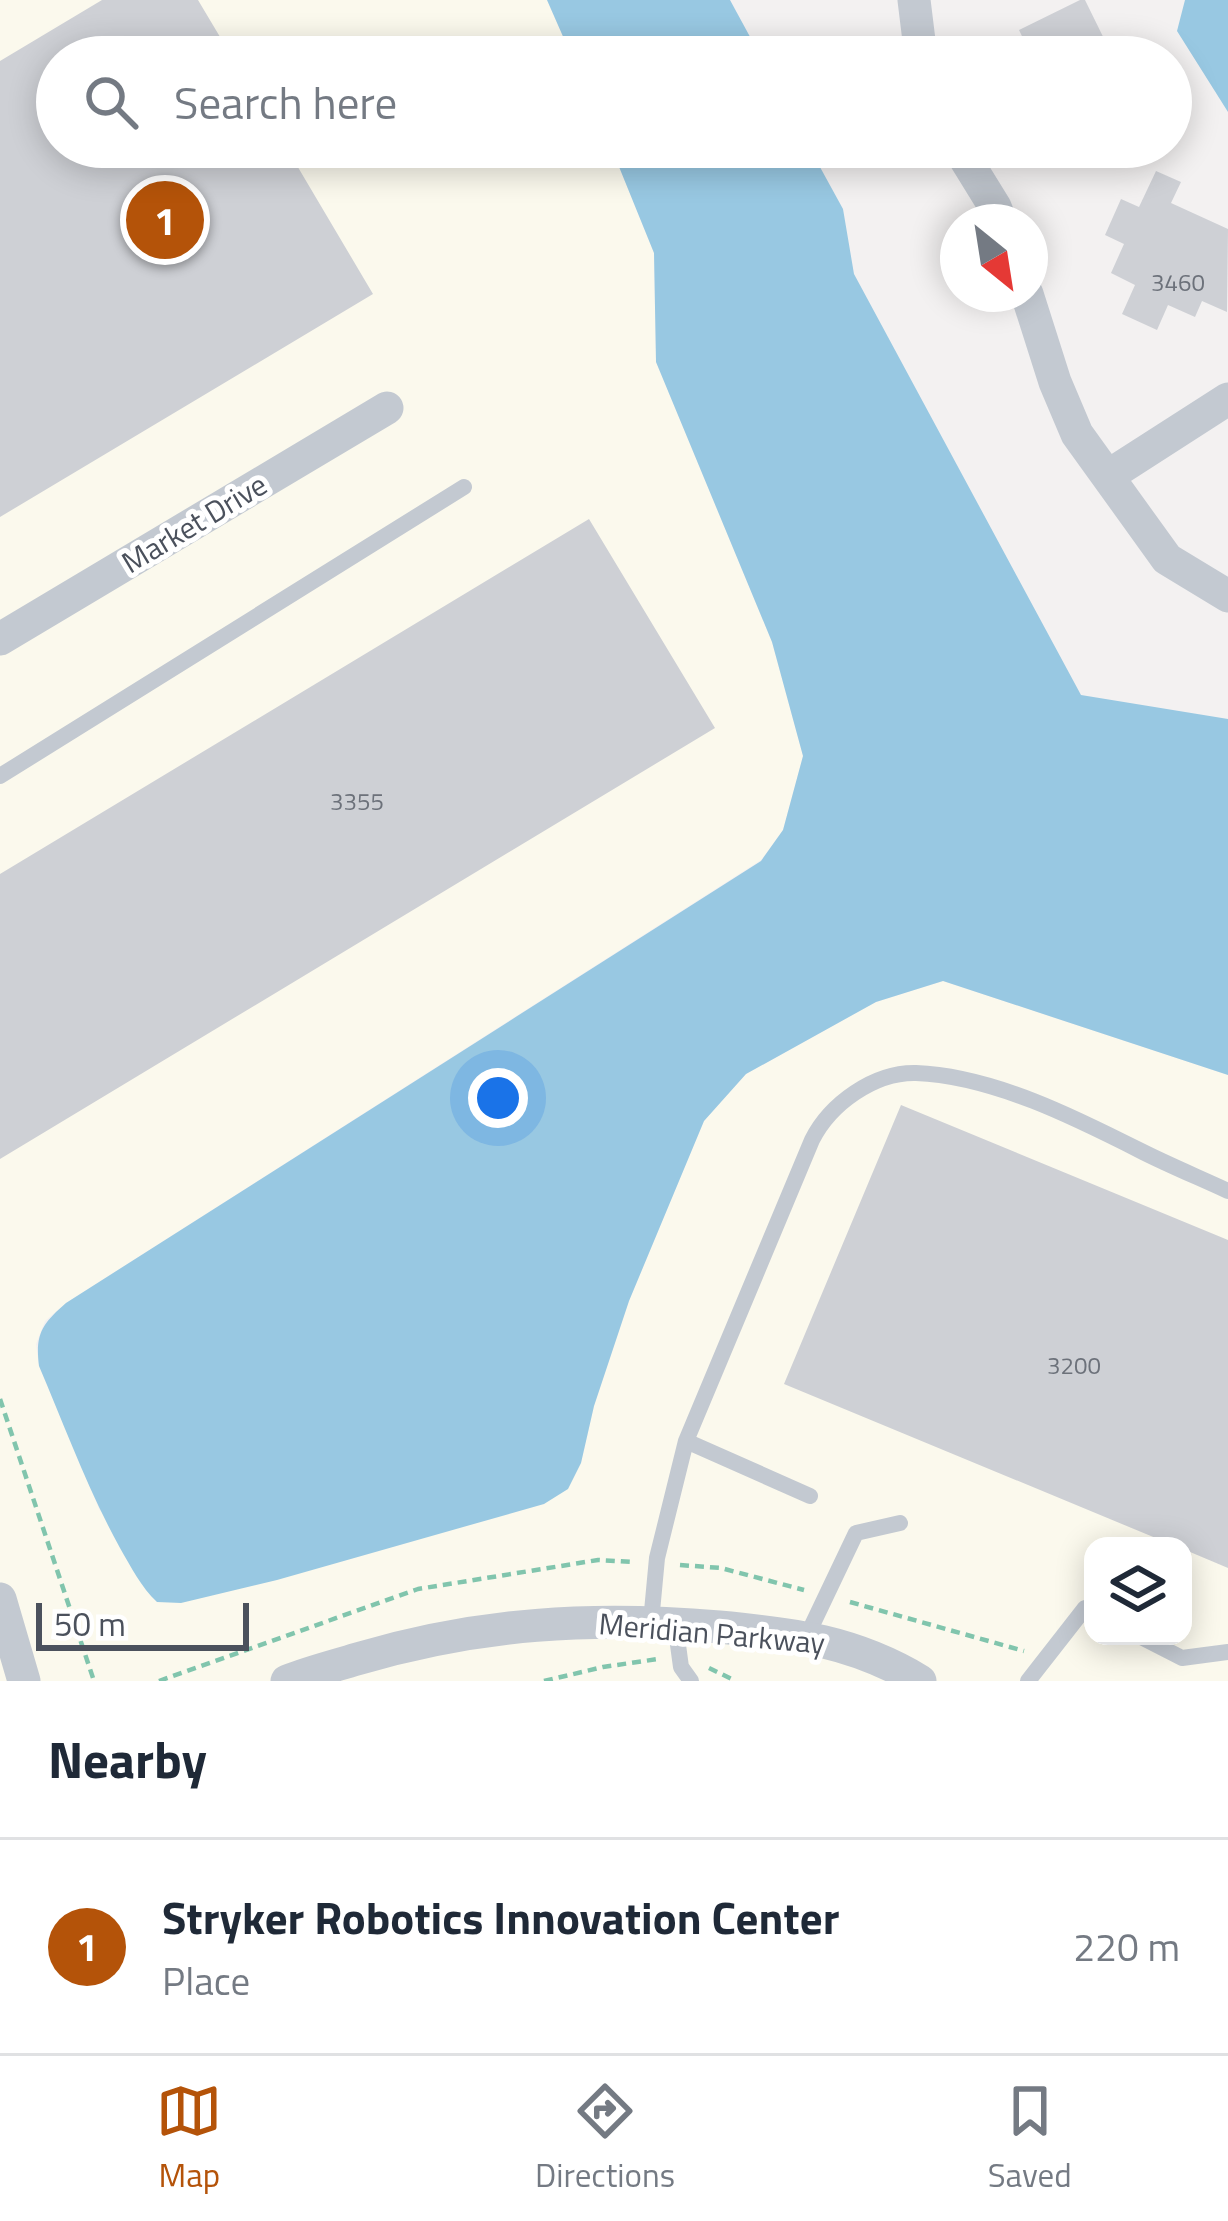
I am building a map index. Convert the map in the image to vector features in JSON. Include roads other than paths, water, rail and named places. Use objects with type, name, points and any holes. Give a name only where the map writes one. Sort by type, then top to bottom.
[{"type":"street","points":[[914,0],[918,36]]},
{"type":"street","points":[[971,168],[993,204]]},
{"type":"street","points":[[1033,312],[1077,434],[1167,559],[1228,596]]},
{"type":"street","points":[[1108,476],[1228,399]]},
{"type":"street","name":"Market Drive","points":[[0,639],[387,408]]},
{"type":"street","points":[[0,1599],[24,1681]]},
{"type":"street","name":"Meridian Parkway","points":[[287,1681],[409,1644],[499,1627],[592,1621],[669,1634],[777,1633],[806,1638],[851,1647],[920,1681]]},
{"type":"lane","points":[[0,776],[464,487]]},
{"type":"lane","points":[[691,1681],[669,1634],[657,1558],[686,1441],[821,1121],[876,1082],[915,1073],[972,1083],[1047,1106],[1228,1191]]},
{"type":"lane","points":[[686,1441],[810,1496]]},
{"type":"lane","points":[[806,1638],[856,1533],[900,1523]]},
{"type":"lane","points":[[1028,1681],[1084,1609]]},
{"type":"lane","points":[[1156,1645],[1181,1658],[1228,1652]]},
{"type":"water","points":[[547,0],[730,0],[750,36],[563,36]]},
{"type":"water","points":[[1185,0],[1228,0],[1228,112],[1192,55],[1192,36],[1180,36],[1177,31]]},
{"type":"water","points":[[620,168],[821,168],[843,209],[854,274],[1081,695],[1228,719],[1228,1075],[943,981],[876,1002],[746,1074],[704,1121],[629,1301],[594,1406],[581,1463],[568,1489],[544,1504],[277,1580],[181,1603],[157,1602],[108,1526],[39,1366],[39,1338],[51,1317],[66,1303],[761,861],[783,830],[803,756],[772,642],[656,362],[654,253]]},
{"type":"place","name":"Stryker Robotics Innovation Center","points":[[165,220]]}]
